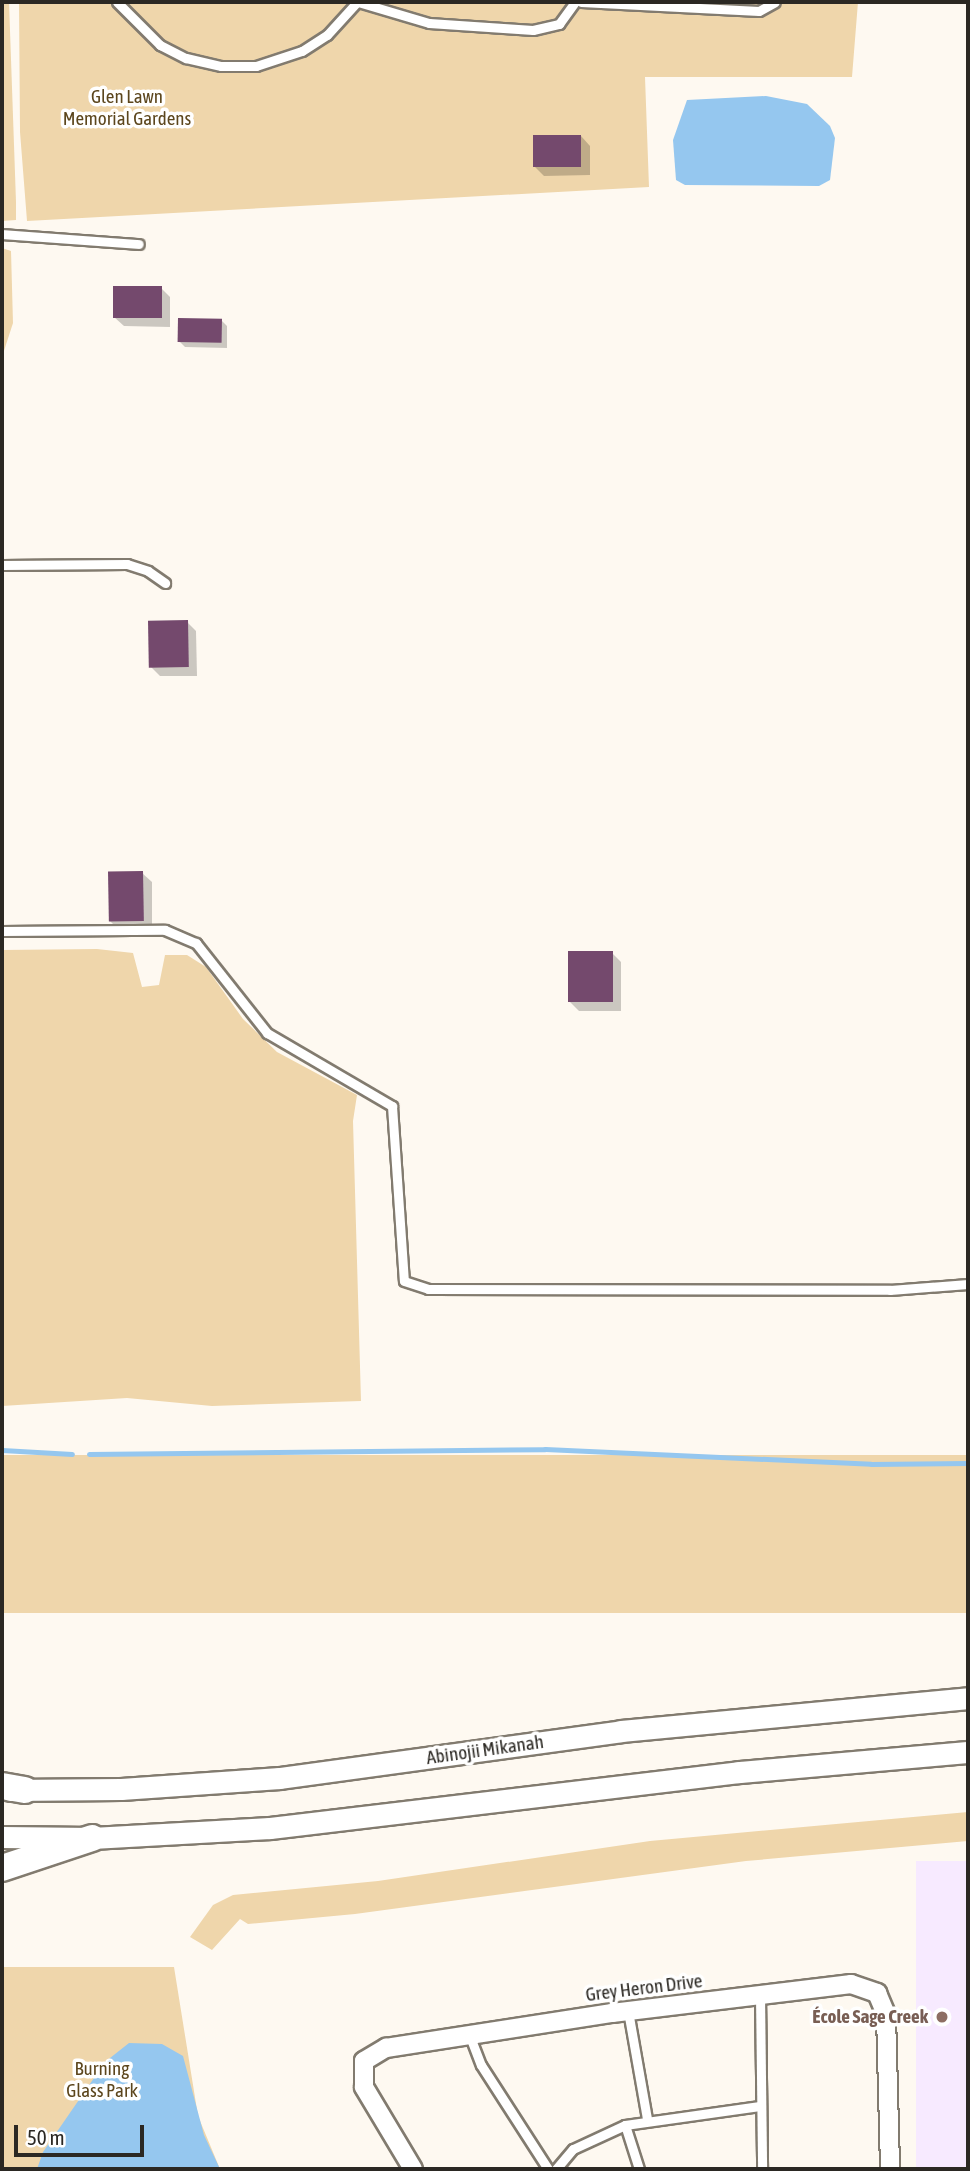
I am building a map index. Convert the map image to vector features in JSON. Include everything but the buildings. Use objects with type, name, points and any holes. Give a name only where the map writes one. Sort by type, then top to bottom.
[{"type":"main road","points":[[2,1868],[92,1838]]},
{"type":"street","name":"Abinojii Mikanah","points":[[10,1789],[280,1778],[621,1731],[968,1698]]},
{"type":"street","points":[[2,1837],[92,1838],[270,1828],[739,1772],[968,1752]]},
{"type":"street","name":"Grey Heron Drive","points":[[413,2169],[363,2087],[364,2061],[386,2048],[628,2011],[851,1984],[877,1993],[886,2014],[890,2169]]},
{"type":"lane","points":[[117,2],[160,45],[187,58],[221,66],[256,65],[302,51],[327,35],[357,2],[429,23],[533,30],[559,24],[575,2]]},
{"type":"lane","points":[[581,2],[759,11],[775,2]]},
{"type":"lane","points":[[2,234],[139,244]]},
{"type":"lane","points":[[2,565],[127,564],[148,571],[165,583]]},
{"type":"lane","points":[[2,931],[165,930],[196,943],[267,1033],[392,1106],[404,1281],[442,1289],[890,1290],[968,1284]]},
{"type":"lane","points":[[760,1995],[762,2169]]},
{"type":"lane","points":[[628,2011],[647,2119]]},
{"type":"lane","points":[[469,2034],[481,2065],[548,2169]]},
{"type":"lane","points":[[556,2169],[573,2149],[625,2125],[647,2119],[760,2106]]},
{"type":"lane","points":[[625,2125],[639,2169]]},
{"type":"shaded area","name":"École Sage Creek","points":[[916,1861],[968,1861],[968,2169],[916,2169]]},
{"type":"green space","points":[[2,2],[9,2],[16,220],[2,221]]},
{"type":"green space","name":"Glen Lawn Memorial Gardens","points":[[19,2],[858,2],[852,77],[645,77],[649,187],[27,221],[20,132]]},
{"type":"green space","points":[[2,248],[11,251],[13,323],[2,357]]},
{"type":"green space","points":[[97,949],[133,953],[142,987],[159,985],[165,955],[187,955],[206,967],[243,1019],[277,1052],[357,1095],[353,1121],[361,1401],[212,1406],[127,1398],[2,1406],[2,950]]},
{"type":"green space","points":[[2,1455],[968,1455],[968,1613],[2,1613]]},
{"type":"green space","points":[[968,1812],[968,1841],[746,1861],[355,1914],[248,1924],[240,1919],[212,1950],[190,1937],[213,1905],[233,1895],[378,1881],[650,1841]]},
{"type":"green space","name":"Burning Glass Park","points":[[2,1967],[174,1967],[198,2116],[220,2169],[2,2169]]},
{"type":"water","points":[[766,96],[807,104],[830,126],[835,138],[830,180],[819,186],[685,185],[676,180],[673,140],[687,100]]},
{"type":"water","points":[[129,2043],[162,2044],[183,2056],[204,2135],[220,2169],[37,2169],[43,2152],[105,2062]]},
{"type":"waterway","points":[[89,1454],[545,1449],[871,1464],[968,1463]]},
{"type":"waterway","points":[[2,1450],[72,1454]]},
{"type":"place","name":"École Sage Creek","points":[[942,2017]]}]
